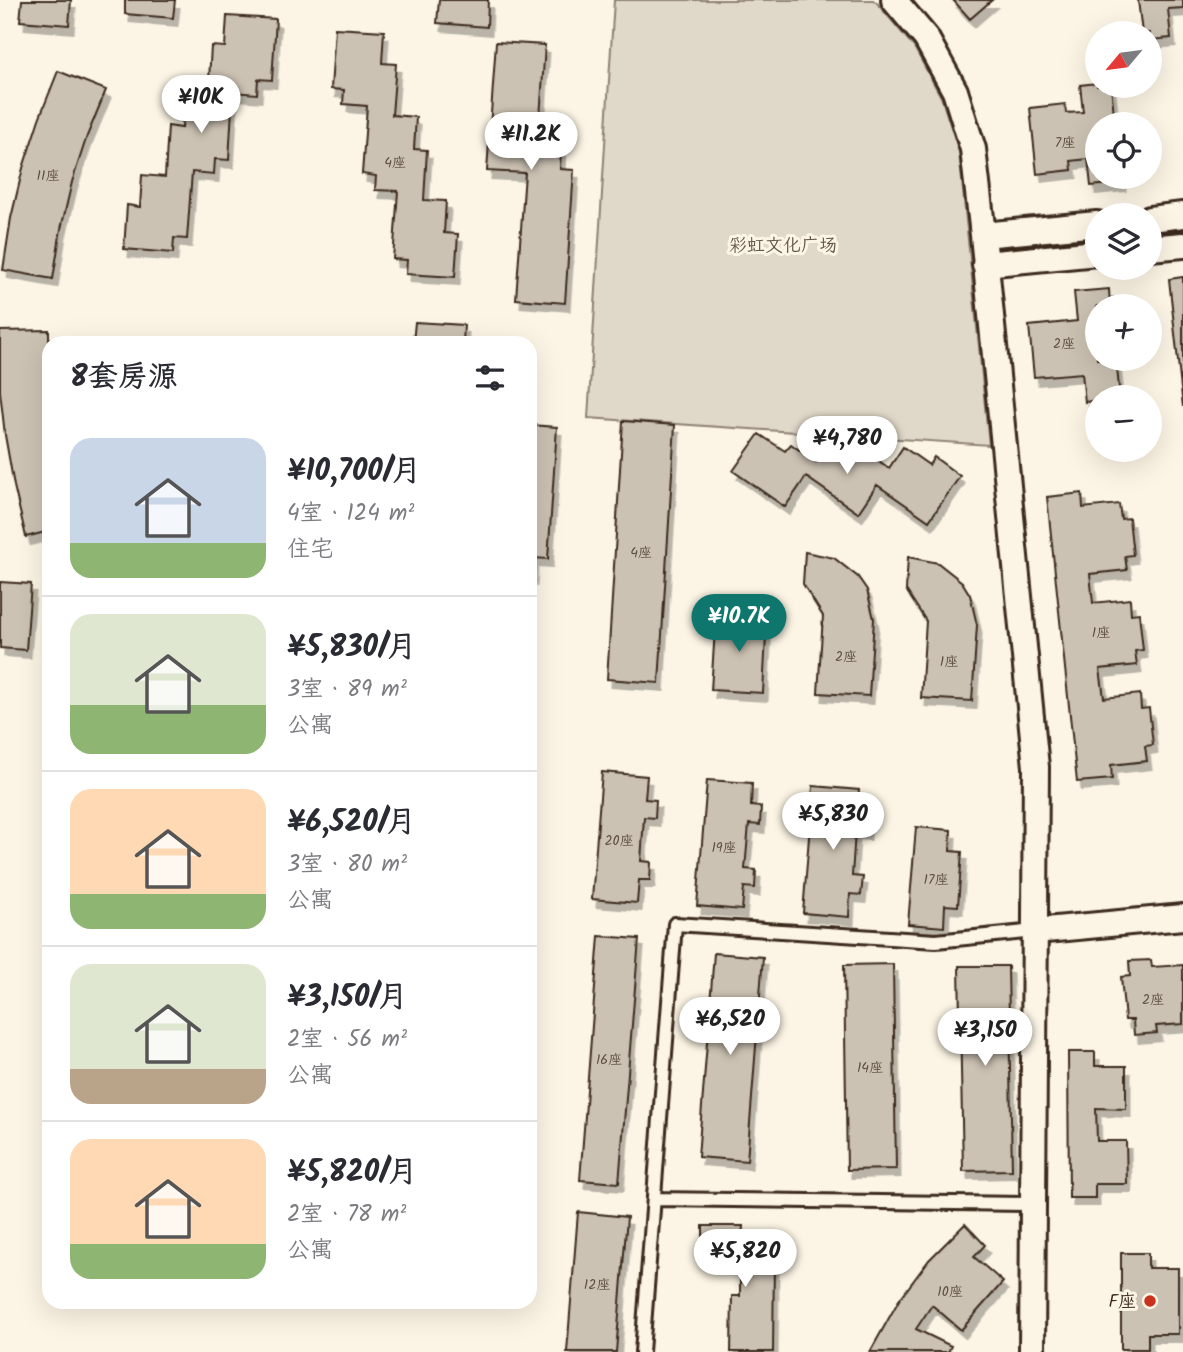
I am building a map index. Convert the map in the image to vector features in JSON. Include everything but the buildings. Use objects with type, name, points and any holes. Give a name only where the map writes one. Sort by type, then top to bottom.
[{"type":"street","points":[[894,0],[926,38],[955,91],[973,149],[983,235],[1036,767],[1032,1352]]},
{"type":"street","points":[[1162,218],[1183,215]]},
{"type":"street","points":[[983,235],[1085,225]]},
{"type":"street","points":[[1162,247],[1183,245]]},
{"type":"street","points":[[985,264],[1085,254]]},
{"type":"street","points":[[1035,931],[1183,917]]},
{"type":"lane","points":[[642,1352],[675,924],[936,941],[1035,931]]},
{"type":"lane","points":[[654,1199],[1033,1204]]},
{"type":"green space","name":"彩虹文化广场","points":[[614,0],[873,0],[877,3],[914,47],[941,97],[959,152],[989,445],[588,418]]},
{"type":"place","name":"F座","points":[[1150,1301]]}]
